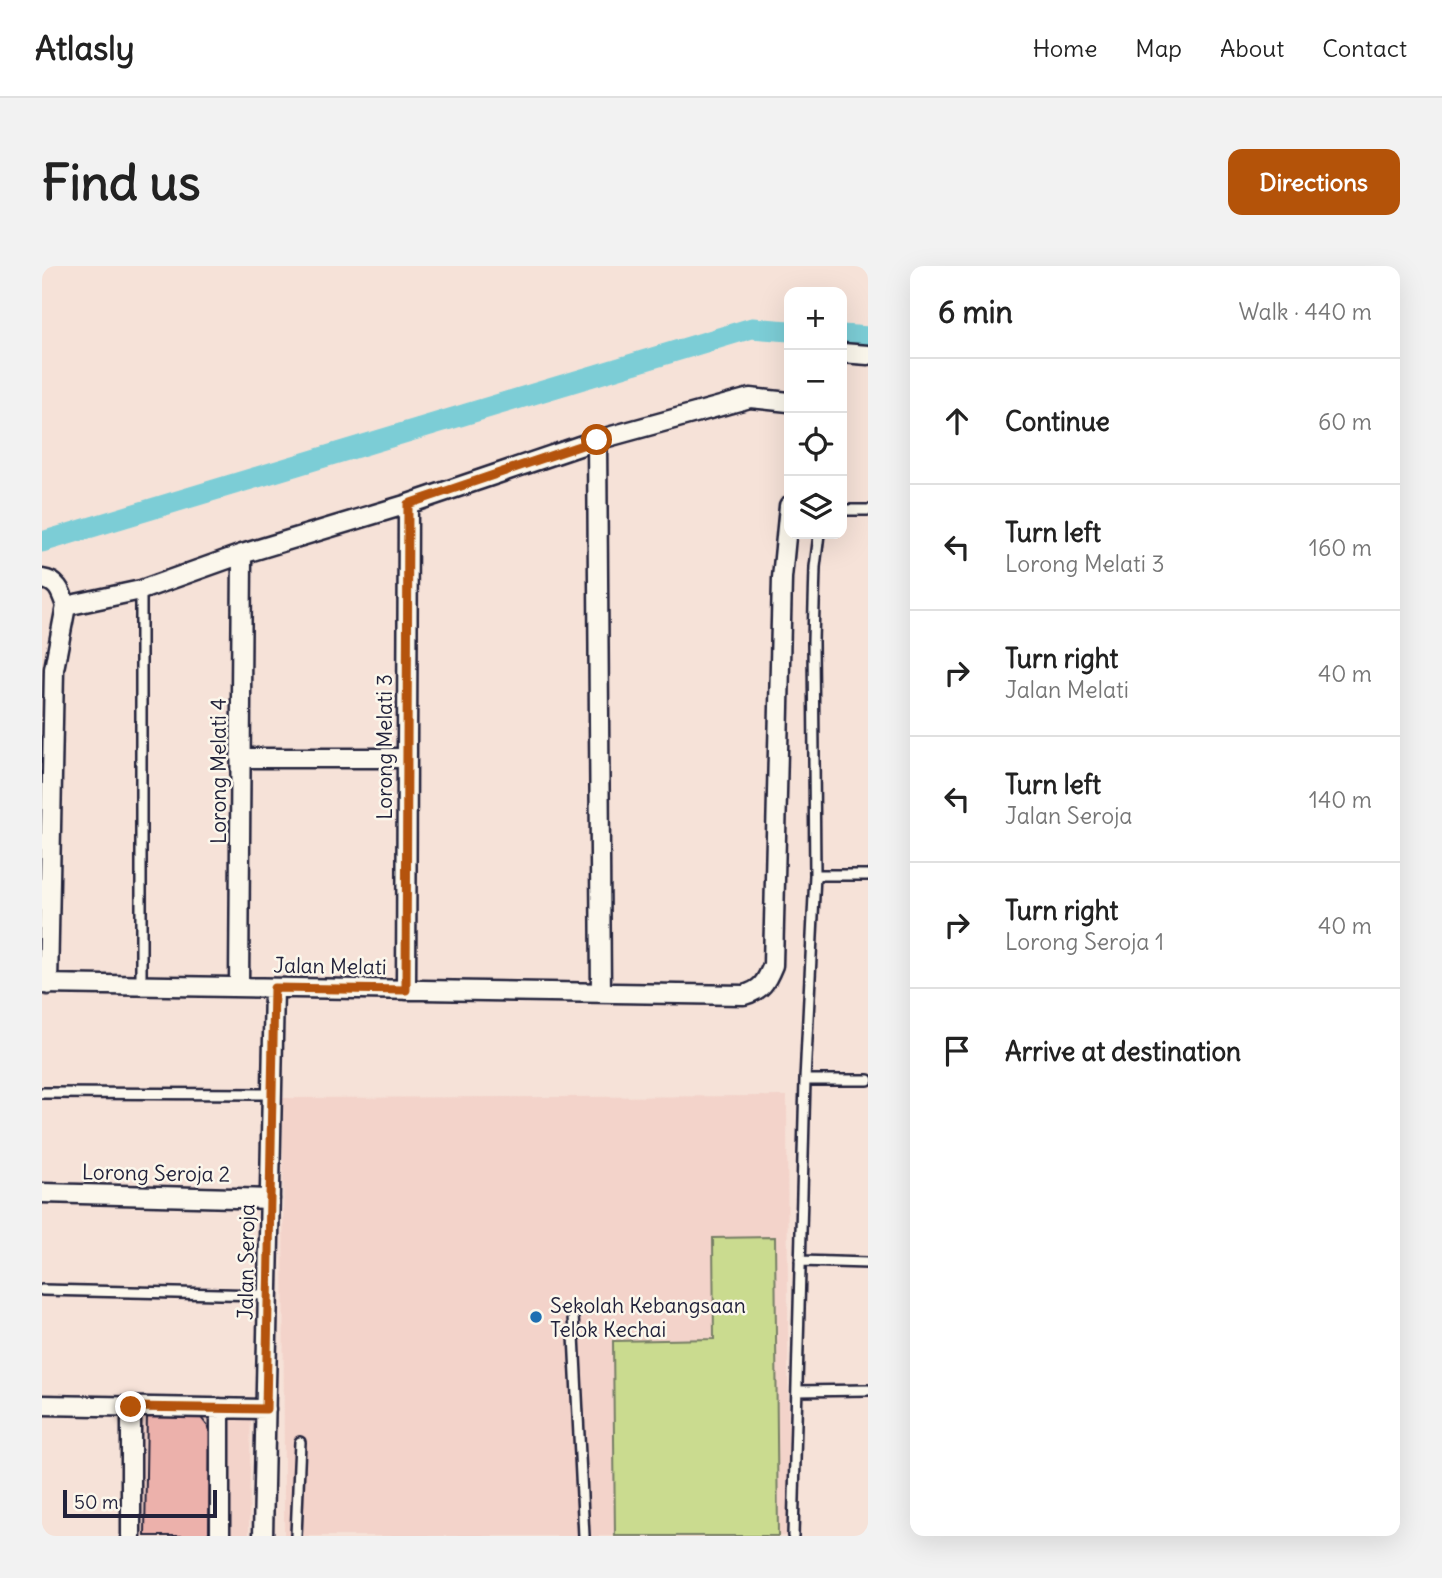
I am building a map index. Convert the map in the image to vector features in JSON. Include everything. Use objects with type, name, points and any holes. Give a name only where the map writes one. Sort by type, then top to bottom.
[{"type":"street","points":[[847,353],[868,355]]},
{"type":"street","points":[[66,606],[141,590],[242,554],[408,504],[597,440],[750,398],[784,401]]},
{"type":"street","points":[[597,440],[601,993]]},
{"type":"street","name":"Lorong Melati 3","points":[[406,990],[408,504]]},
{"type":"street","name":"Jalan Melati","points":[[45,985],[744,995],[757,991],[768,979],[773,965],[782,578],[786,539]]},
{"type":"street","name":"Lorong Melati 4","points":[[239,987],[242,554]]},
{"type":"street","points":[[42,579],[52,580],[66,606],[54,669],[45,985]]},
{"type":"street","points":[[240,758],[407,758]]},
{"type":"street","name":"Jalan Seroja","points":[[263,1536],[274,988]]},
{"type":"street","name":"Lorong Seroja 2","points":[[42,1194],[270,1199]]},
{"type":"street","points":[[42,1405],[266,1409]]},
{"type":"street","points":[[131,1407],[131,1536]]},
{"type":"street","points":[[220,1408],[220,1536]]},
{"type":"lane","points":[[847,510],[868,510]]},
{"type":"lane","points":[[793,1536],[805,1080],[815,875],[813,641],[819,539]]},
{"type":"lane","points":[[141,590],[141,986]]},
{"type":"lane","points":[[815,875],[868,875]]},
{"type":"lane","points":[[805,1080],[868,1080]]},
{"type":"lane","points":[[42,1093],[272,1094]]},
{"type":"lane","points":[[800,1261],[868,1263]]},
{"type":"lane","points":[[42,1290],[268,1295]]},
{"type":"lane","points":[[573,1315],[584,1536]]},
{"type":"lane","points":[[797,1391],[868,1390]]},
{"type":"lane","points":[[296,1536],[300,1442]]},
{"type":"shaded area","name":"Sekolah Kebangsaan Telok Kechai","points":[[787,1096],[789,1536],[284,1536],[283,1098]]},
{"type":"shaded area","points":[[131,1401],[251,1403],[249,1536],[129,1536]]},
{"type":"green space","points":[[775,1237],[778,1536],[615,1536],[613,1341],[714,1339],[713,1238]]},
{"type":"building","points":[[147,1413],[198,1414],[210,1429],[209,1532],[206,1536],[145,1536]]},
{"type":"waterway","points":[[42,542],[752,328],[784,331]]},
{"type":"waterway","points":[[847,335],[868,337]]},
{"type":"place","name":"Sekolah Kebangsaan Telok Kechai","points":[[536,1317]]},
{"type":"route","points":[[131,1407],[266,1409],[274,988],[406,990],[408,504],[597,440]]}]
